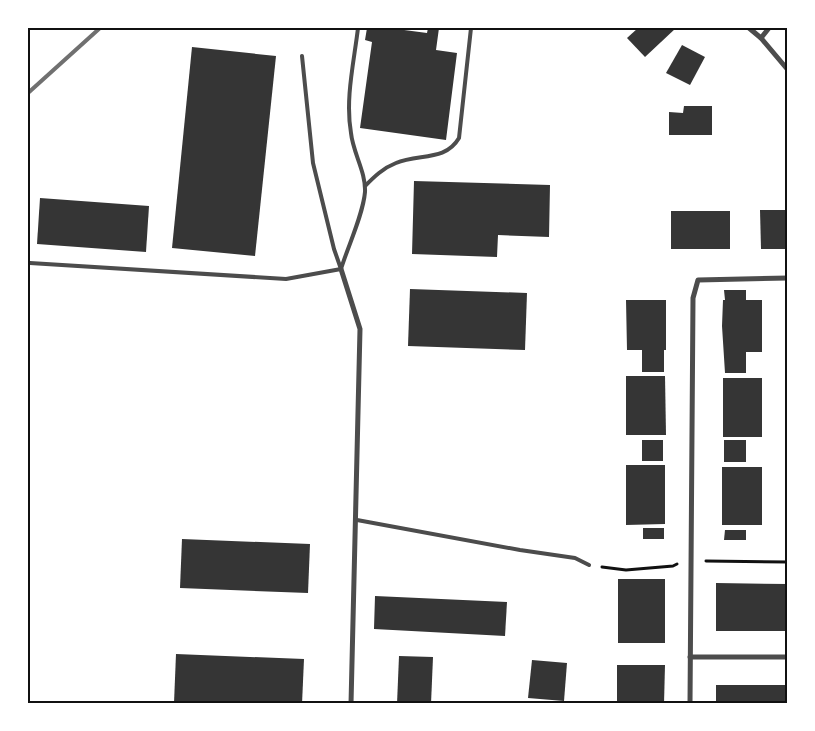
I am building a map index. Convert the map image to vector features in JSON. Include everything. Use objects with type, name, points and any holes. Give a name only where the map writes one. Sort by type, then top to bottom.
[{"type":"street","points":[[749,28],[761,38],[788,70]]},
{"type":"street","points":[[761,38],[769,28]]},
{"type":"street","points":[[341,269],[360,328],[357,520],[351,704]]},
{"type":"street","points":[[690,704],[693,298],[698,280],[788,278]]},
{"type":"street","points":[[690,657],[788,657]]},
{"type":"lane","points":[[341,269],[362,207],[365,186],[351,135],[348,108],[358,28]]},
{"type":"lane","points":[[365,186],[382,170],[397,162],[446,152],[454,147],[459,138],[471,28]]},
{"type":"lane","points":[[302,56],[313,163],[334,249],[341,269]]},
{"type":"lane","points":[[30,263],[286,279],[341,269]]},
{"type":"lane","points":[[357,520],[520,550],[575,558],[589,565]]},
{"type":"building","points":[[367,28],[389,28],[427,33],[428,28],[439,28],[436,50],[457,53],[446,140],[360,128],[372,42],[365,40]]},
{"type":"building","points":[[638,28],[676,28],[645,57],[627,38]]},
{"type":"building","points":[[682,45],[705,57],[690,85],[666,73]]},
{"type":"building","points":[[192,47],[276,56],[255,256],[172,248]]},
{"type":"building","points":[[684,106],[712,106],[712,135],[669,135],[669,112],[683,113]]},
{"type":"building","points":[[414,181],[550,185],[549,237],[498,235],[497,257],[412,254]]},
{"type":"building","points":[[40,198],[149,206],[146,252],[37,244]]},
{"type":"building","points":[[760,210],[788,210],[788,249],[761,249]]},
{"type":"building","points":[[671,211],[730,211],[730,249],[671,249]]},
{"type":"building","points":[[410,289],[527,293],[525,350],[408,346]]},
{"type":"building","points":[[724,290],[746,290],[746,300],[762,300],[762,352],[746,352],[746,373],[725,373],[722,326],[723,300],[725,300]]},
{"type":"building","points":[[626,300],[666,300],[664,372],[642,372],[642,350],[627,350]]},
{"type":"building","points":[[626,376],[665,376],[666,435],[626,435]]},
{"type":"building","points":[[723,378],[762,378],[762,437],[723,437]]},
{"type":"building","points":[[642,440],[663,440],[663,461],[642,461]]},
{"type":"building","points":[[724,440],[746,440],[746,462],[724,462]]},
{"type":"building","points":[[626,465],[665,465],[665,524],[626,525]]},
{"type":"building","points":[[722,467],[762,467],[762,525],[722,525]]},
{"type":"building","points":[[643,528],[664,528],[664,539],[643,539]]},
{"type":"building","points":[[725,530],[746,530],[746,540],[724,540]]},
{"type":"building","points":[[182,539],[310,544],[308,593],[180,588]]},
{"type":"building","points":[[618,579],[665,579],[665,643],[618,643]]},
{"type":"building","points":[[716,583],[788,584],[788,631],[716,631]]},
{"type":"building","points":[[375,596],[507,602],[505,636],[374,629]]},
{"type":"building","points":[[176,654],[304,659],[302,704],[174,703]]},
{"type":"building","points":[[399,656],[433,657],[431,704],[397,704]]},
{"type":"building","points":[[532,660],[567,663],[564,701],[528,698]]},
{"type":"building","points":[[617,665],[665,665],[664,704],[617,704]]},
{"type":"building","points":[[716,685],[788,685],[788,704],[716,704]]},
{"type":"railway","points":[[28,93],[100,28]]}]
